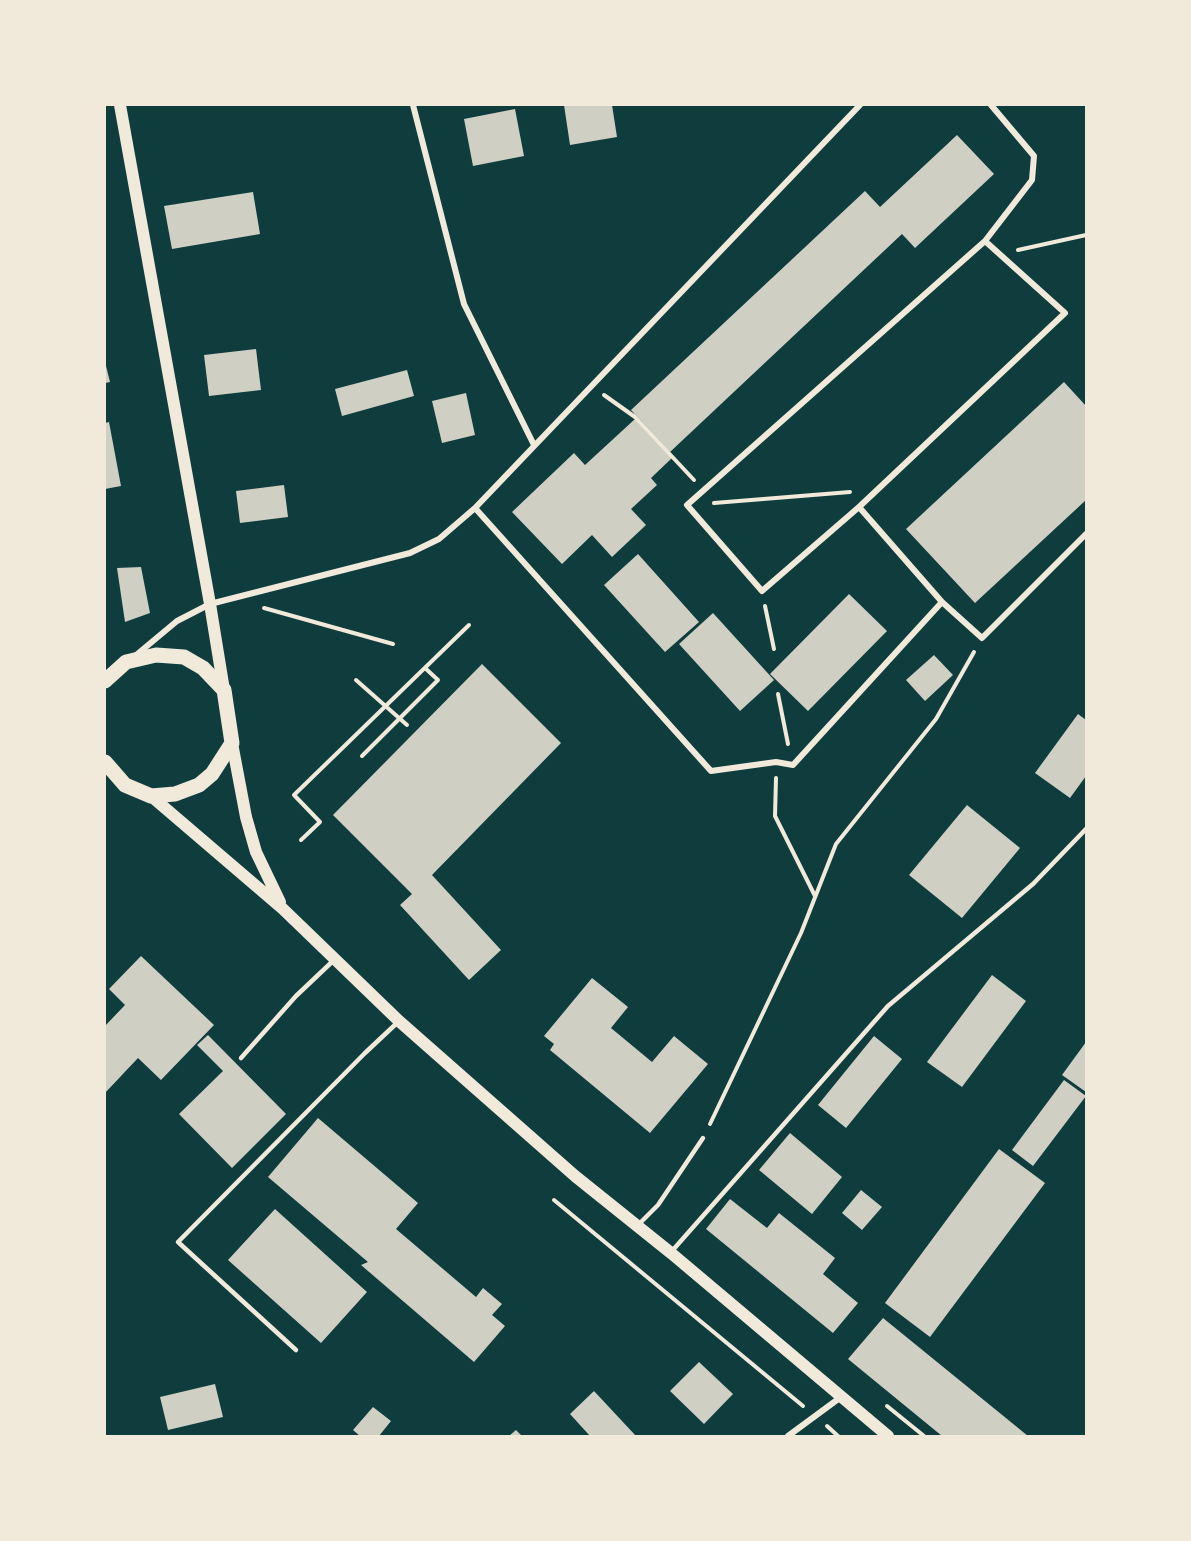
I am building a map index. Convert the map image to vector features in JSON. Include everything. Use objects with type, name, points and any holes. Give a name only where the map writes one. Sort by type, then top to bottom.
[{"type":"main road","points":[[120,105],[246,817],[256,852],[283,909]]},
{"type":"main road","points":[[106,681],[126,663],[156,655],[184,657],[203,668],[224,690]]},
{"type":"main road","points":[[151,795],[175,794],[199,784],[212,774],[232,743]]},
{"type":"main road","points":[[105,762],[125,784],[151,795],[283,909],[399,1022],[576,1176],[888,1436]]},
{"type":"main road","points":[[105,785],[125,784]]},
{"type":"street","points":[[413,105],[464,304],[534,445]]},
{"type":"street","points":[[126,663],[177,621],[210,604],[410,553],[439,539],[475,508],[860,105]]},
{"type":"street","points":[[985,241],[1065,313],[859,507],[762,591],[687,505],[985,241],[1032,180],[1034,156],[991,105]]},
{"type":"street","points":[[859,507],[942,602],[982,638],[1086,534]]},
{"type":"street","points":[[475,508],[711,771],[776,762],[793,765],[942,602]]},
{"type":"street","points":[[788,1436],[841,1397]]},
{"type":"lane","points":[[671,1253],[888,1006],[1034,884],[1086,829]]},
{"type":"lane","points":[[241,1058],[296,996],[334,960]]},
{"type":"lane","points":[[296,1350],[178,1242],[365,1053],[399,1022]]},
{"type":"lane","points":[[637,1226],[658,1205],[703,1138]]},
{"type":"path","points":[[1000,254],[1086,235]]},
{"type":"path","points":[[591,386],[635,417],[704,490]]},
{"type":"path","points":[[687,505],[877,490]]},
{"type":"path","points":[[762,591],[774,649]]},
{"type":"path","points":[[232,600],[393,644]]},
{"type":"path","points":[[302,840],[320,822],[294,795],[469,625]]},
{"type":"path","points":[[703,1138],[796,944],[836,844],[936,719],[982,638]]},
{"type":"path","points":[[362,756],[438,680],[425,668]]},
{"type":"path","points":[[356,680],[407,725]]},
{"type":"path","points":[[778,694],[793,765]]},
{"type":"path","points":[[776,762],[775,816],[815,897]]},
{"type":"path","points":[[554,1200],[838,1436]]},
{"type":"path","points":[[882,1402],[924,1436]]},
{"type":"building","points":[[564,105],[612,105],[617,137],[570,145]]},
{"type":"building","points":[[515,109],[524,156],[473,166],[464,119]]},
{"type":"building","points":[[957,135],[994,174],[915,248],[902,234],[670,452],[631,410],[865,191],[880,207]]},
{"type":"building","points":[[253,192],[260,234],[172,249],[164,206]]},
{"type":"building","points":[[256,349],[261,390],[209,396],[204,355]]},
{"type":"building","points":[[105,362],[110,382],[105,383]]},
{"type":"building","points":[[407,370],[414,396],[342,416],[335,389]]},
{"type":"building","points":[[1064,382],[1086,406],[1086,500],[975,603],[906,529]]},
{"type":"building","points":[[466,393],[475,435],[442,443],[432,401]]},
{"type":"building","points":[[635,419],[672,458],[651,478],[657,485],[631,509],[646,525],[612,557],[592,535],[562,564],[512,512],[574,453],[585,465]]},
{"type":"building","points":[[109,422],[121,486],[105,489],[105,423]]},
{"type":"building","points":[[284,485],[288,517],[240,523],[236,491]]},
{"type":"building","points":[[638,554],[699,622],[665,652],[604,585]]},
{"type":"building","points":[[141,567],[150,613],[125,622],[117,568]]},
{"type":"building","points":[[849,594],[887,631],[808,711],[770,674]]},
{"type":"building","points":[[713,613],[774,680],[740,711],[679,644]]},
{"type":"building","points":[[934,655],[953,675],[925,701],[906,680]]},
{"type":"building","points":[[482,664],[561,743],[432,875],[501,950],[469,980],[400,905],[412,894],[333,815]]},
{"type":"building","points":[[1078,714],[1086,720],[1086,776],[1070,798],[1035,773]]},
{"type":"building","points":[[967,805],[1020,848],[962,918],[909,875]]},
{"type":"building","points":[[141,956],[214,1025],[161,1080],[138,1058],[105,1093],[105,1026],[125,1005],[109,989]]},
{"type":"building","points":[[992,975],[1026,1001],[962,1087],[927,1062]]},
{"type":"building","points":[[592,978],[628,1007],[611,1028],[652,1062],[674,1036],[708,1064],[650,1133],[550,1050],[554,1044],[544,1036]]},
{"type":"building","points":[[208,1035],[286,1114],[232,1168],[179,1114],[223,1071],[197,1045]]},
{"type":"building","points":[[874,1036],[902,1059],[846,1128],[818,1105]]},
{"type":"building","points":[[1086,1042],[1086,1092],[1062,1075]]},
{"type":"building","points":[[1064,1080],[1086,1096],[1033,1166],[1012,1150]]},
{"type":"building","points":[[318,1118],[418,1203],[396,1229],[476,1297],[483,1288],[502,1304],[492,1315],[505,1326],[474,1362],[361,1265],[368,1262],[268,1177]]},
{"type":"building","points":[[790,1133],[842,1177],[812,1214],[759,1170]]},
{"type":"building","points":[[999,1149],[1045,1183],[930,1337],[885,1303]]},
{"type":"building","points":[[861,1190],[882,1207],[862,1230],[842,1213]]},
{"type":"building","points":[[730,1199],[767,1228],[779,1213],[835,1258],[823,1274],[858,1303],[833,1333],[706,1229]]},
{"type":"building","points":[[275,1209],[367,1292],[321,1343],[228,1260]]},
{"type":"building","points":[[883,1318],[1028,1436],[942,1436],[848,1359]]},
{"type":"building","points":[[699,1362],[733,1394],[704,1424],[670,1391]]},
{"type":"building","points":[[215,1384],[223,1417],[168,1430],[160,1397]]},
{"type":"building","points":[[594,1391],[636,1436],[590,1436],[570,1414]]},
{"type":"building","points":[[373,1407],[391,1421],[379,1436],[360,1436],[353,1430]]},
{"type":"building","points":[[516,1430],[522,1436],[509,1436]]}]
